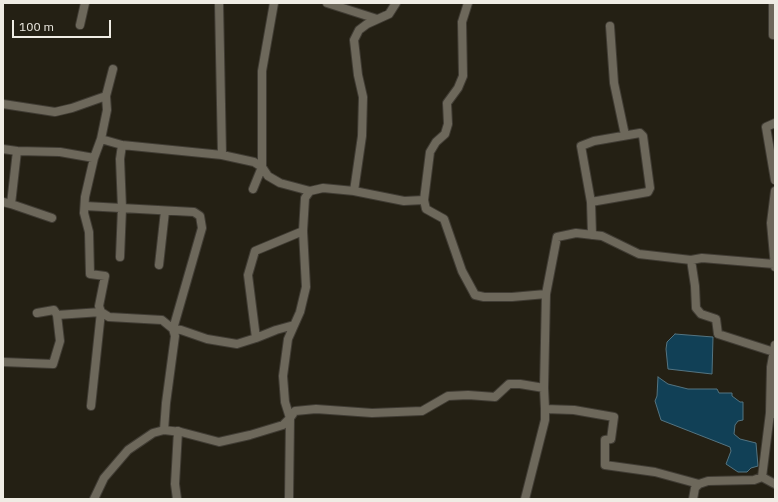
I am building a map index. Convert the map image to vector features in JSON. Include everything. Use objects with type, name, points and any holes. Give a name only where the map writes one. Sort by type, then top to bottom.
[{"type":"street","points":[[80,25],[85,3]]},
{"type":"street","points":[[219,3],[222,155]]},
{"type":"street","points":[[253,189],[262,167],[262,71],[274,3]]},
{"type":"street","points":[[327,3],[377,19]]},
{"type":"street","points":[[354,191],[362,136],[363,97],[357,68],[354,40],[359,30],[377,19],[390,14],[396,3]]},
{"type":"street","points":[[468,3],[462,22],[463,76],[458,88],[447,103],[448,124],[445,134],[436,142],[430,152],[424,200],[426,209],[444,219],[462,270],[475,295],[484,297],[512,297],[546,294]]},
{"type":"street","points":[[773,3],[773,35],[775,35]]},
{"type":"street","points":[[610,26],[614,83],[625,135]]},
{"type":"street","points":[[91,406],[100,312],[99,306],[105,276],[90,274],[89,232],[84,213],[94,158],[101,139],[107,110],[106,96],[113,69]]},
{"type":"street","points":[[3,104],[55,112],[72,108],[106,96]]},
{"type":"street","points":[[775,123],[766,128],[775,180]]},
{"type":"street","points":[[591,202],[648,192],[650,188],[643,136],[640,133],[625,135],[581,146],[591,202],[592,235]]},
{"type":"street","points":[[101,139],[122,145],[222,155],[254,162],[262,167],[268,176],[280,183],[310,191],[323,188],[354,191],[404,201],[424,200]]},
{"type":"street","points":[[120,257],[122,208],[120,159],[122,145]]},
{"type":"street","points":[[3,149],[17,151],[60,152],[94,158]]},
{"type":"street","points":[[17,151],[7,203],[52,218]]},
{"type":"street","points":[[289,499],[290,418],[285,402],[283,376],[288,339],[300,312],[306,287],[303,231],[305,198],[310,191]]},
{"type":"street","points":[[525,499],[545,420],[544,388],[546,294],[557,237],[576,233],[602,236],[639,254],[691,260],[702,258],[775,265],[771,223],[775,191]]},
{"type":"street","points":[[85,206],[194,212],[200,216],[202,228],[173,329],[175,336],[166,402],[164,430]]},
{"type":"street","points":[[159,265],[165,211]]},
{"type":"street","points":[[256,338],[248,275],[255,251],[303,231]]},
{"type":"street","points":[[691,260],[695,286],[696,308],[701,314],[716,319],[718,334],[775,349],[772,368],[772,413],[762,477]]},
{"type":"street","points":[[3,362],[53,364],[60,342],[57,315],[54,310],[37,313]]},
{"type":"street","points":[[57,315],[100,312],[109,317],[162,320],[173,329],[181,330],[207,339],[237,344],[294,325]]},
{"type":"street","points":[[94,499],[104,478],[128,450],[153,433],[164,430],[178,431],[219,442],[283,425],[295,411],[316,408],[372,412],[422,411],[448,396],[468,395],[494,397],[509,384],[520,384],[544,388]]},
{"type":"street","points":[[545,409],[574,410],[614,417],[611,439],[605,440],[605,465],[655,472],[699,484]]},
{"type":"street","points":[[176,499],[175,484],[178,431]]},
{"type":"street","points":[[693,499],[695,488],[699,484],[708,481],[754,480],[762,477],[775,484]]},
{"type":"water","points":[[675,334],[713,337],[712,374],[668,369],[666,349],[667,342]]},
{"type":"water","points":[[658,377],[668,384],[688,389],[717,389],[719,393],[732,393],[732,396],[740,402],[743,402],[743,420],[738,421],[735,425],[734,434],[740,439],[756,443],[758,466],[751,468],[747,472],[738,472],[726,464],[731,451],[730,447],[661,420],[655,401],[657,396]]}]
